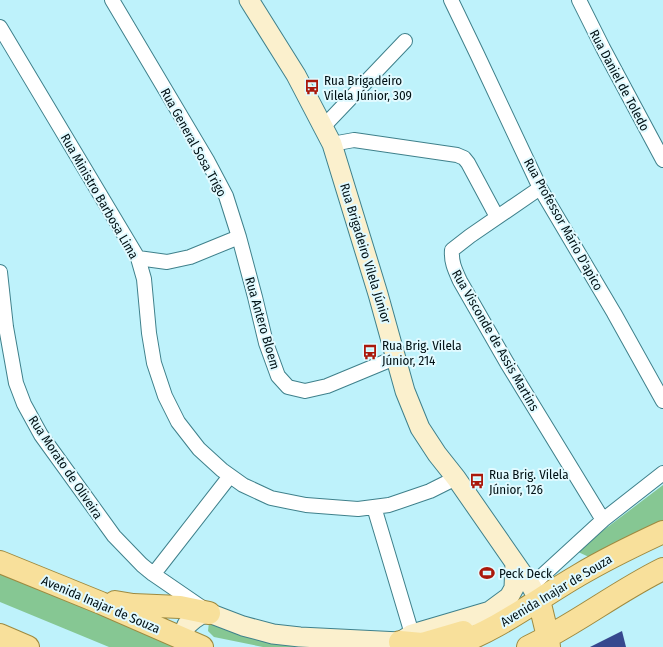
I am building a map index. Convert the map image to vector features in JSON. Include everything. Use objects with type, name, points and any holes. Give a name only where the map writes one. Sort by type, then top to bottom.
[{"type":"main road","name":"Avenida Inajar de Souza","points":[[449,647],[492,629],[514,616],[535,593],[579,575],[663,532]]},
{"type":"main road","name":"Avenida Inajar de Souza","points":[[0,562],[101,603],[183,643],[202,647]]},
{"type":"main road","points":[[528,647],[548,642],[618,594],[663,569]]},
{"type":"main road","points":[[535,593],[548,642]]},
{"type":"main road","points":[[101,603],[114,601],[134,605],[180,607],[209,613]]},
{"type":"main road","points":[[406,638],[422,644],[493,621],[514,616]]},
{"type":"main road","points":[[0,635],[24,646]]},
{"type":"street","name":"Rua General Sosa Trigo","points":[[112,0],[207,160],[226,196],[239,237]]},
{"type":"street","name":"Rua Brigadeiro Vilela Júnior","points":[[248,0],[296,75],[324,126],[332,144],[397,357],[405,391],[420,428],[535,593]]},
{"type":"street","name":"Rua Professor Mário D'apico","points":[[451,0],[540,188],[614,313],[663,401]]},
{"type":"street","name":"Rua Daniel de Toledo","points":[[579,0],[663,160]]},
{"type":"street","name":"Rua Ministro Barbosa Lima","points":[[0,27],[138,258],[144,279],[149,333],[154,363],[165,396],[178,422],[199,449],[230,476],[243,485],[271,498],[321,506],[358,509],[389,505],[430,490],[456,478]]},
{"type":"street","points":[[324,126],[404,41]]},
{"type":"street","points":[[332,144],[354,140],[457,155],[464,158],[497,217]]},
{"type":"street","name":"Rua Visconde de Assis Martins","points":[[540,188],[452,250],[452,259],[460,281],[507,363],[603,520]]},
{"type":"street","points":[[138,258],[167,262],[190,256],[239,237]]},
{"type":"street","name":"Rua Antero Bloem","points":[[239,237],[266,343],[278,376],[288,386],[305,391],[327,386],[397,357]]},
{"type":"street","name":"Rua Morato de Oliveira","points":[[0,272],[12,367],[16,383],[24,404],[41,435],[114,536],[142,565],[155,572],[209,613],[243,626],[273,634],[314,638],[406,638],[490,611],[509,597],[514,588],[515,563]]},
{"type":"street","points":[[535,593],[603,520],[663,473]]},
{"type":"street","points":[[155,572],[230,476]]},
{"type":"street","points":[[374,507],[406,638]]},
{"type":"street","name":"Rua Morato de Oliveira","points":[[155,572],[163,595],[163,598],[155,606]]},
{"type":"street","points":[[183,643],[184,632],[187,625],[200,615],[209,613]]},
{"type":"green space","points":[[663,485],[663,522],[589,557],[576,551]]},
{"type":"green space","points":[[0,570],[180,647],[109,647],[0,602]]},
{"type":"green space","points":[[209,622],[398,647],[263,647],[214,637],[208,631]]},
{"type":"building","points":[[622,631],[626,647],[590,647]]},
{"type":"place","name":"Rua Brigadeiro Vilela Júnior, 309","points":[[312,87]]},
{"type":"place","name":"Rua Brig. Vilela Júnior, 214","points":[[370,352]]},
{"type":"place","name":"Rua Brig. Vilela Júnior, 126","points":[[477,481]]},
{"type":"place","name":"Peck Deck","points":[[487,573]]}]
